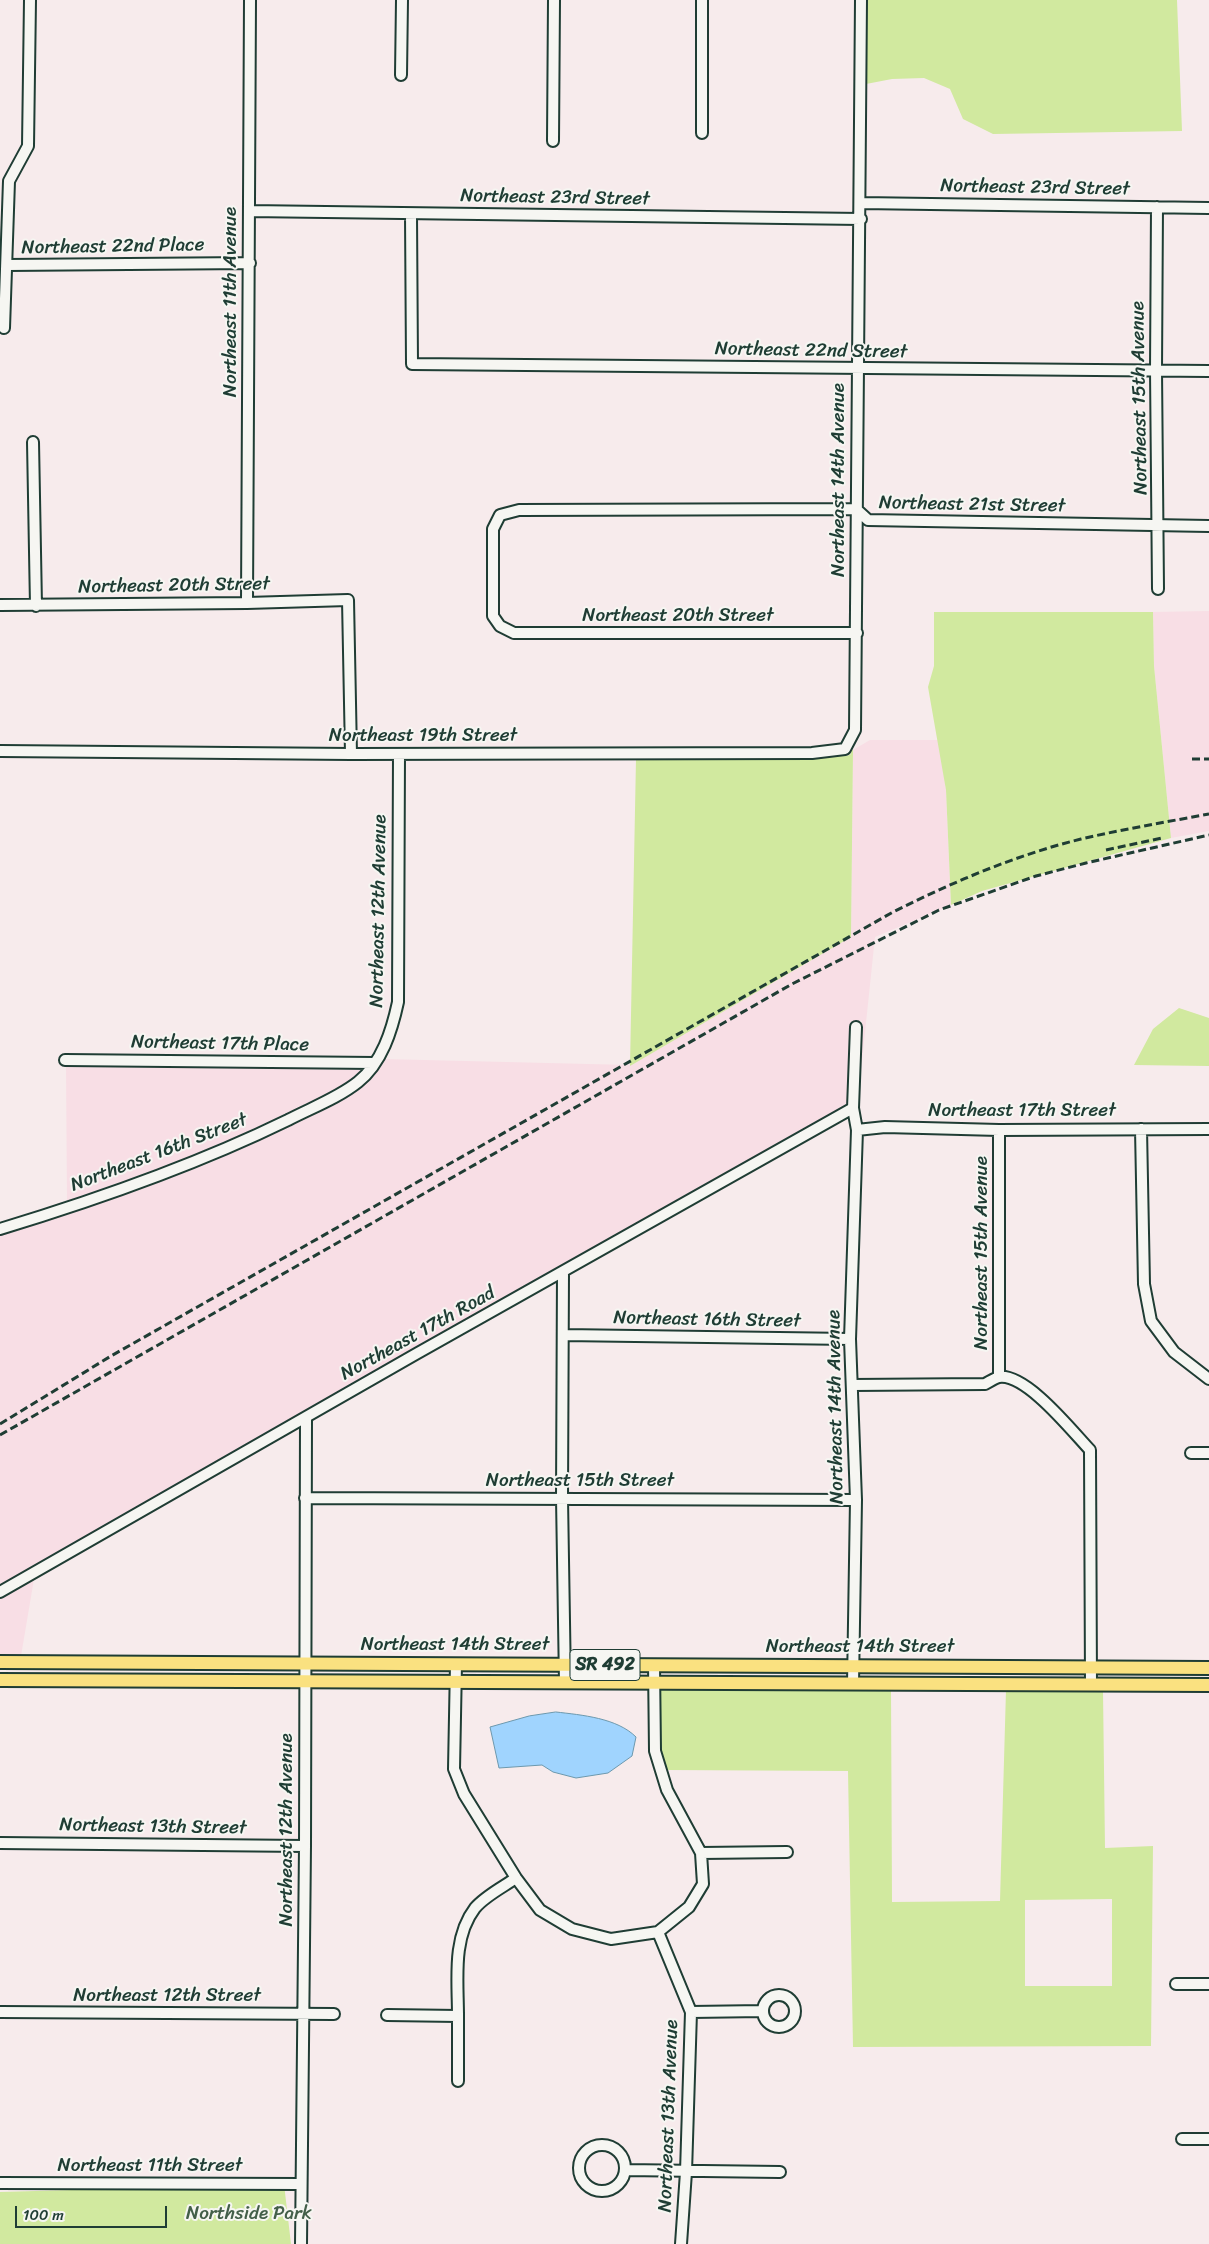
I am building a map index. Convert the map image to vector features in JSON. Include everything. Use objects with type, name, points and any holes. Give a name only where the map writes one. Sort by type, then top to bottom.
[{"type":"main road","name":"Northeast 14th Street","points":[[0,1662],[1209,1668]]},
{"type":"main road","name":"Northeast 14th Street","points":[[0,1680],[1209,1685]]},
{"type":"street","points":[[4,328],[8,266],[9,182],[28,146],[30,0]]},
{"type":"street","name":"Northeast 11th Avenue","points":[[247,603],[250,0]]},
{"type":"street","points":[[401,75],[402,0]]},
{"type":"street","points":[[553,141],[554,0]]},
{"type":"street","points":[[702,0],[702,133]]},
{"type":"street","name":"Northeast 14th Avenue","points":[[845,748],[855,730],[857,633],[856,509],[861,219],[861,0]]},
{"type":"street","name":"Northeast 23rd Street","points":[[861,203],[1209,208]]},
{"type":"street","name":"Northeast 15th Avenue","points":[[1158,207],[1156,370],[1159,525],[1158,589]]},
{"type":"street","name":"Northeast 23rd Street","points":[[249,211],[411,215],[861,219]]},
{"type":"street","name":"Northeast 22nd Street","points":[[411,215],[412,364],[1209,371]]},
{"type":"street","name":"Northeast 22nd Place","points":[[8,266],[250,263]]},
{"type":"street","points":[[33,442],[36,606]]},
{"type":"street","name":"Northeast 21st Street","points":[[500,626],[493,616],[493,529],[500,515],[519,510],[856,509],[868,520],[1209,526]]},
{"type":"street","name":"Northeast 20th Street","points":[[0,605],[247,603],[348,600],[351,754]]},
{"type":"street","name":"Northeast 20th Street","points":[[500,626],[514,633],[857,633]]},
{"type":"street","name":"Northeast 19th Street","points":[[0,751],[351,754],[812,753],[845,748]]},
{"type":"street","name":"Northeast 12th Avenue","points":[[374,1063],[390,1037],[398,1002],[399,754]]},
{"type":"street","points":[[856,1027],[854,1108],[857,1130]]},
{"type":"street","name":"Northeast 17th Place","points":[[65,1060],[374,1063]]},
{"type":"street","name":"Northeast 16th Street","points":[[0,1229],[143,1182],[208,1157],[337,1095],[360,1081],[374,1063]]},
{"type":"street","name":"Northeast 17th Road","points":[[0,1592],[854,1108]]},
{"type":"street","name":"Northeast 17th Street","points":[[857,1130],[885,1127],[999,1130],[1209,1129]]},
{"type":"street","points":[[1141,1129],[1144,1284],[1151,1321],[1174,1352],[1209,1379]]},
{"type":"street","name":"Northeast 14th Avenue","points":[[853,1684],[856,1500],[850,1339],[857,1130]]},
{"type":"street","name":"Northeast 15th Avenue","points":[[999,1130],[999,1377]]},
{"type":"street","points":[[563,1272],[562,1498],[565,1682]]},
{"type":"street","name":"Northeast 16th Street","points":[[564,1335],[850,1339]]},
{"type":"street","points":[[852,1385],[985,1384],[999,1377],[1017,1380],[1053,1410],[1090,1450],[1091,1685]]},
{"type":"street","name":"Northeast 12th Avenue","points":[[300,2244],[305,1846],[306,1417]]},
{"type":"street","points":[[1191,1453],[1209,1453]]},
{"type":"street","name":"Northeast 15th Street","points":[[305,1498],[856,1500]]},
{"type":"street","points":[[456,1664],[454,1769],[464,1794],[516,1878],[540,1910],[572,1929],[611,1939],[658,1932],[689,1907],[703,1884],[701,1854],[667,1790],[655,1751],[654,1666]]},
{"type":"street","name":"Northeast 13th Street","points":[[0,1843],[305,1846]]},
{"type":"street","points":[[701,1854],[787,1852]]},
{"type":"street","points":[[458,2081],[458,1954],[462,1930],[476,1907],[516,1878]]},
{"type":"street","name":"Northeast 13th Avenue","points":[[658,1932],[691,2012],[686,2172],[680,2244]]},
{"type":"street","points":[[1176,1984],[1209,1984]]},
{"type":"street","name":"Northeast 12th Street","points":[[0,2012],[334,2014]]},
{"type":"street","points":[[691,2012],[763,2012]]},
{"type":"street","points":[[387,2015],[458,2016]]},
{"type":"street","points":[[1182,2139],[1209,2139]]},
{"type":"street","points":[[603,2145],[616,2150],[624,2162],[625,2170],[623,2176],[614,2187],[601,2191],[588,2186],[583,2181],[579,2168],[584,2154],[589,2149],[603,2145]]},
{"type":"street","points":[[625,2170],[780,2172]]},
{"type":"street","name":"Northeast 11th Street","points":[[0,2183],[301,2184]]},
{"type":"shaded area","points":[[1209,611],[1209,831],[1171,838],[1154,666],[1153,612]]},
{"type":"shaded area","points":[[870,740],[939,740],[946,790],[951,905],[875,937],[860,1080],[862,1021],[851,1021],[848,1105],[305,1411],[301,1411],[301,1413],[0,1585],[0,1235],[144,1188],[210,1163],[340,1100],[363,1085],[379,1069],[383,1059],[630,1065],[851,937],[853,750]]},
{"type":"shaded area","points":[[66,1067],[362,1069],[356,1077],[335,1090],[207,1151],[67,1201]]},
{"type":"shaded area","points":[[34,1579],[21,1656],[0,1656],[0,1599]]},
{"type":"green space","points":[[867,0],[1177,0],[1182,131],[993,134],[963,119],[950,89],[924,78],[892,79],[866,84]]},
{"type":"green space","points":[[934,612],[1153,612],[1154,666],[1171,838],[982,891],[951,905],[946,790],[928,687],[934,666]]},
{"type":"green space","points":[[850,750],[853,750],[851,937],[630,1066],[636,759],[812,758],[847,756],[851,754]]},
{"type":"green space","points":[[1179,1008],[1209,1018],[1209,1066],[1134,1065],[1153,1029]]},
{"type":"green space","points":[[659,1689],[891,1690],[892,1902],[1000,1901],[1006,1690],[1103,1691],[1105,1848],[1153,1846],[1151,2046],[853,2047],[848,1771],[666,1770],[660,1743]],"holes":[[[1112,1899],[1112,1986],[1025,1986],[1025,1900]]]},
{"type":"green space","name":"Northside Park","points":[[284,2184],[291,2244],[0,2244],[0,2192]]},
{"type":"water","points":[[556,1712],[599,1719],[628,1731],[636,1737],[632,1756],[608,1773],[576,1778],[553,1772],[542,1765],[499,1768],[490,1727],[529,1716]]},
{"type":"railway","points":[[1192,759],[1209,759]]},
{"type":"railway","points":[[0,1424],[111,1356],[893,912],[962,880],[1033,853],[1097,835],[1209,814]]},
{"type":"railway","points":[[0,1435],[792,984],[939,910],[1036,876],[1209,835]]},
{"type":"railway","points":[[1106,850],[1162,838]]}]
